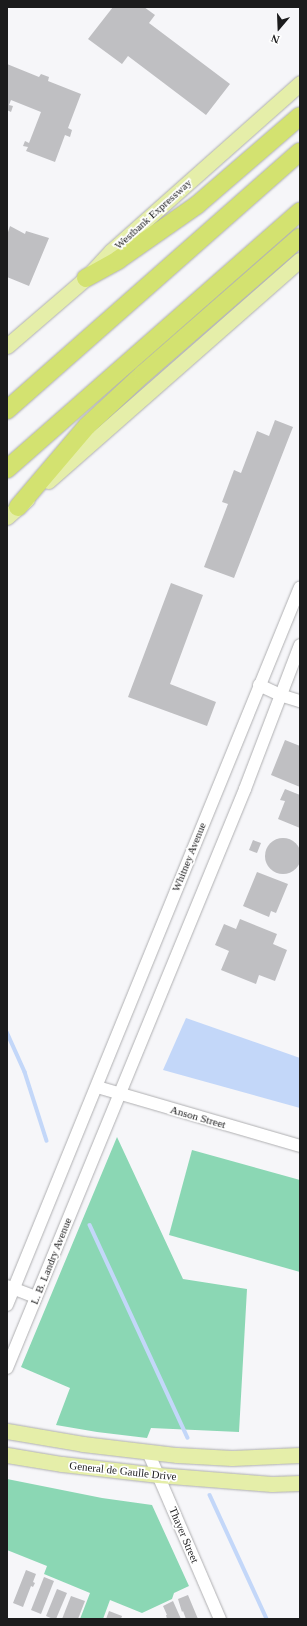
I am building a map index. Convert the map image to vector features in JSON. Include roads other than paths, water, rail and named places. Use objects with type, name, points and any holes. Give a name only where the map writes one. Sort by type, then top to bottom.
[{"type":"highway","points":[[86,278],[118,260],[161,231],[224,184],[300,116]]},
{"type":"highway","points":[[7,410],[300,152]]},
{"type":"highway","points":[[7,469],[300,212]]},
{"type":"highway","points":[[13,512],[87,426],[143,374],[300,237]]},
{"type":"main road","name":"Westbank Expressway","points":[[7,346],[86,278],[111,251],[300,83]]},
{"type":"main road","points":[[13,512],[300,260]]},
{"type":"main road","name":"General de Gaulle Drive","points":[[7,1431],[83,1444],[177,1455],[232,1458],[300,1455]]},
{"type":"main road","name":"General de Gaulle Drive","points":[[7,1455],[62,1464],[158,1475],[272,1484],[300,1483]]},
{"type":"street","name":"Whitney Avenue","points":[[10,1288],[97,1087],[300,587]]},
{"type":"street","points":[[119,1094],[248,783],[300,645]]},
{"type":"street","points":[[259,685],[280,695],[300,701]]},
{"type":"street","name":"Anson Street","points":[[97,1087],[300,1146]]},
{"type":"street","name":"L. B. Landry Avenue","points":[[7,1368],[119,1094]]},
{"type":"street","points":[[7,1305],[10,1288],[36,1297]]},
{"type":"street","name":"Thayer Street","points":[[148,1452],[220,1619]]},
{"type":"water","points":[[186,1018],[300,1058],[300,1108],[163,1070]]},
{"type":"waterway","points":[[7,1032],[25,1072],[47,1141]]},
{"type":"waterway","points":[[90,1225],[188,1438]]},
{"type":"waterway","points":[[210,1495],[267,1619]]}]
